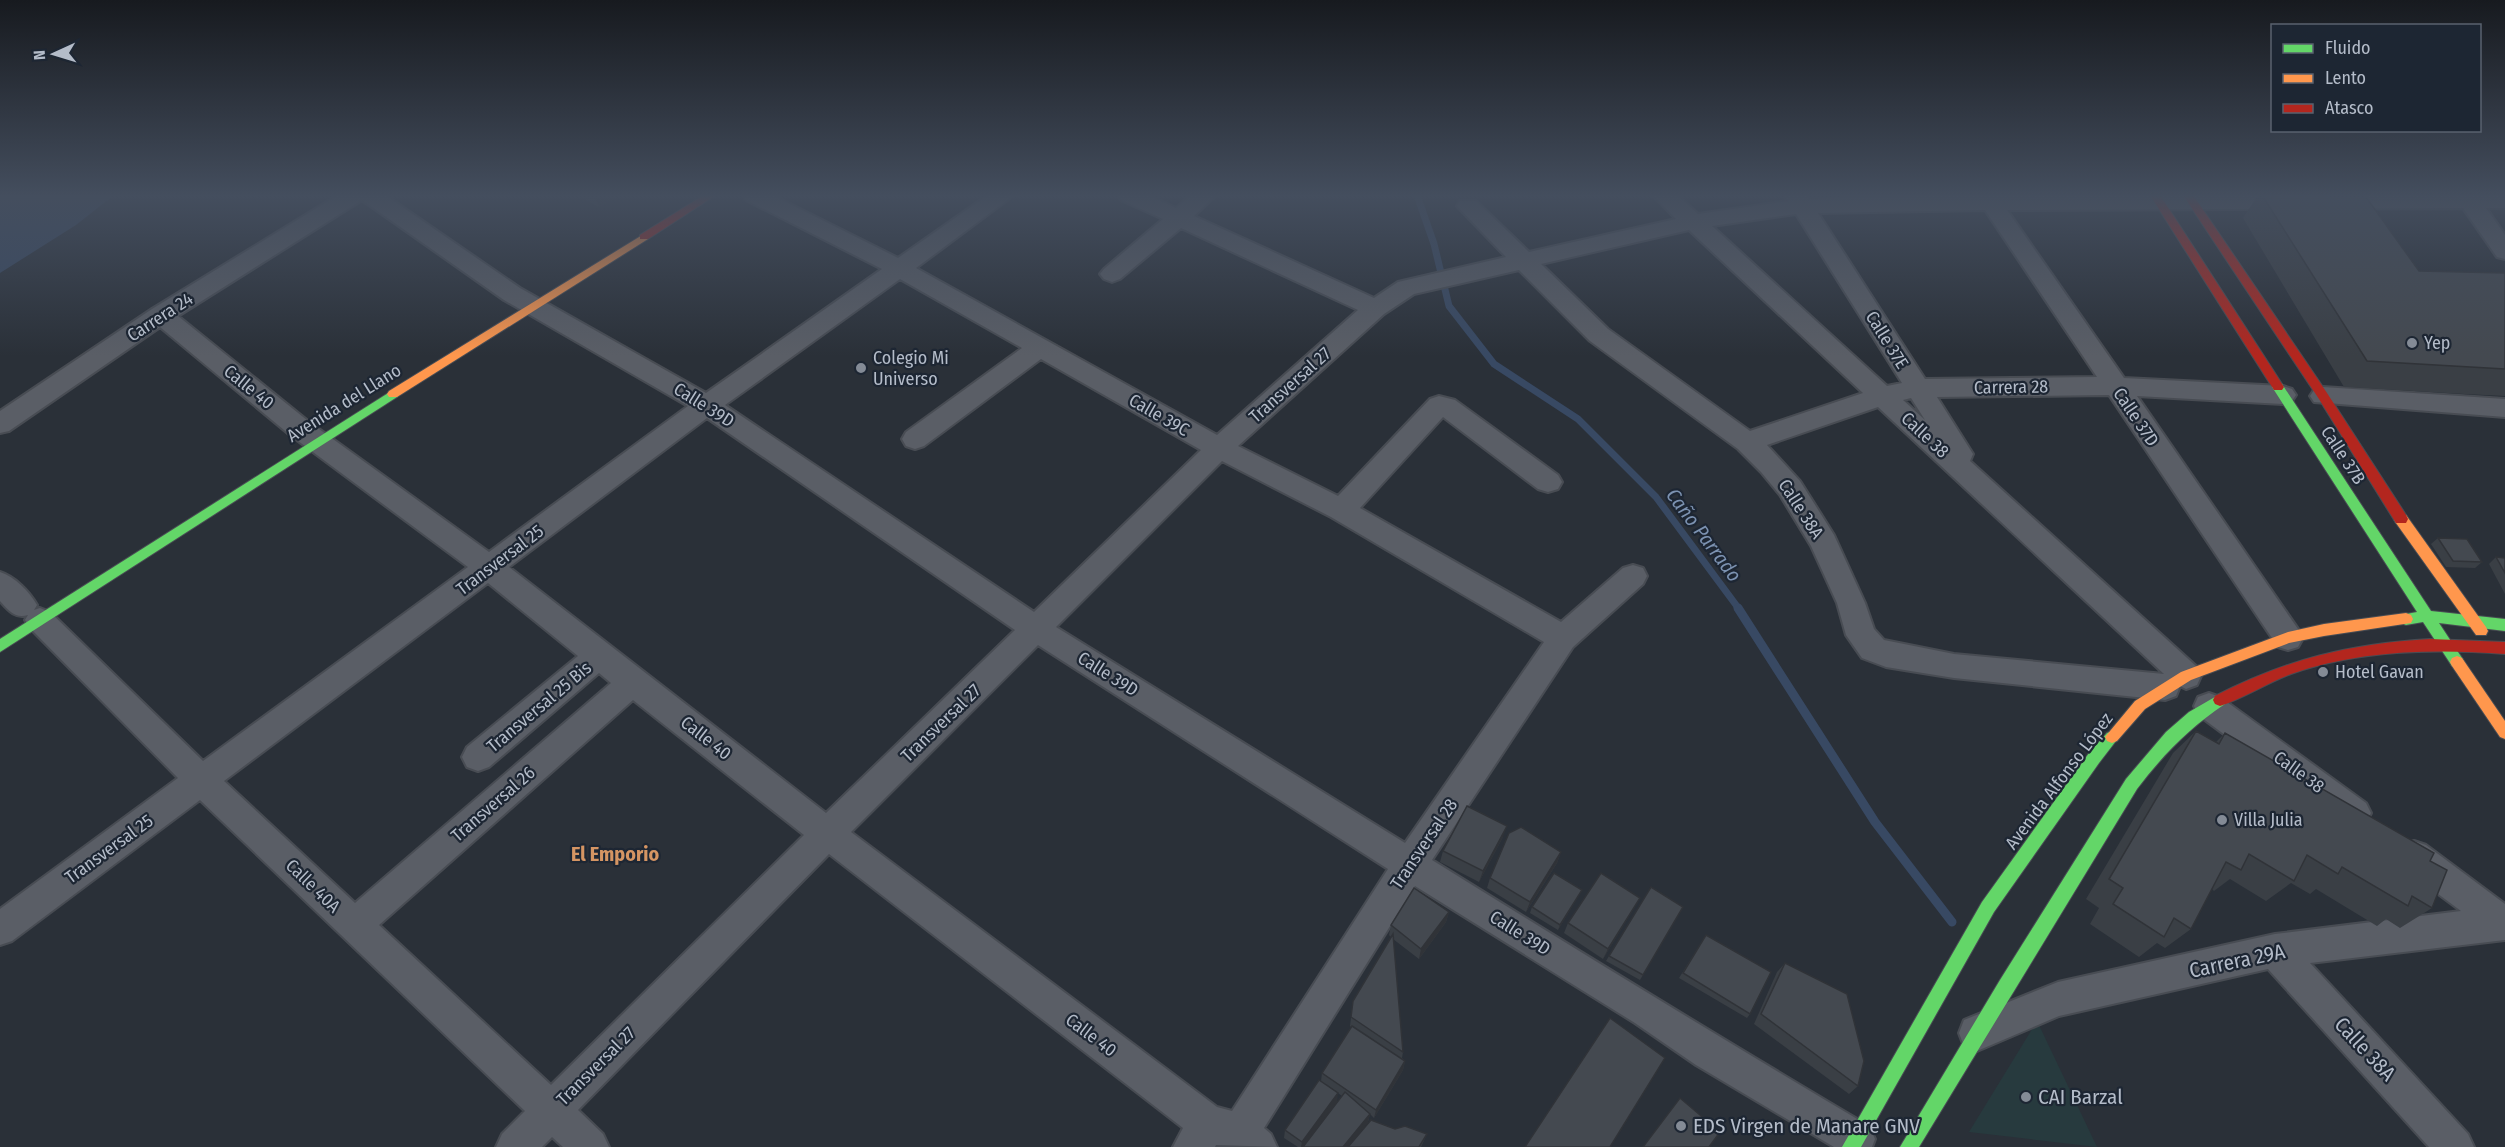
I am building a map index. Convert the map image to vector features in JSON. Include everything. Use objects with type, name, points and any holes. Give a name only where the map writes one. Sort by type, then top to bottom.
[{"type":"street","name":"Carrera 24","points":[[0,424],[161,315],[268,249]]},
{"type":"street","name":"Calle 39D","points":[[447,249],[517,297],[707,405],[1036,629],[1648,1011],[1853,1143]]},
{"type":"street","name":"Avenida del Llano","points":[[0,646],[25,610],[517,297],[609,249]]},
{"type":"street","name":"Calle 39C","points":[[859,249],[1041,347],[1219,448],[1341,510],[1563,638]]},
{"type":"street","name":"Transversal 25","points":[[0,929],[202,782],[707,405],[926,249]]},
{"type":"street","points":[[1112,274],[1141,249]]},
{"type":"street","points":[[1246,249],[1375,308]]},
{"type":"street","name":"Calle 38A","points":[[1513,249],[1573,311],[1606,341],[1747,442],[1790,488],[1808,515],[1838,573],[1861,635],[1873,649],[1886,655],[1954,666],[2175,681]]},
{"type":"street","name":"Transversal 27","points":[[515,1147],[828,833],[1219,448],[1375,308],[1406,288],[1486,267],[1572,249]]},
{"type":"street","name":"Calle 38","points":[[1722,249],[1979,485],[2175,681]]},
{"type":"street","name":"Calle 37E","points":[[1830,249],[1979,485]]},
{"type":"street","name":"Calle 37D","points":[[2022,249],[2288,638]]},
{"type":"street","name":"Calle 37B","points":[[2189,249],[2426,616],[2505,733]]},
{"type":"street","name":"Calle 37B","points":[[2225,249],[2324,396],[2421,550],[2499,652]]},
{"type":"street","name":"Calle 40","points":[[161,315],[304,431],[489,567],[599,656],[1224,1137]]},
{"type":"street","points":[[915,440],[1041,347]]},
{"type":"street","name":"Carrera 28","points":[[1747,442],[1882,396],[1918,388],[2115,386],[2283,395]]},
{"type":"street","points":[[2324,396],[2505,408]]},
{"type":"street","points":[[1341,510],[1436,406],[1446,406],[1548,482]]},
{"type":"street","name":"Transversal 28","points":[[1224,1137],[1563,638],[1633,576]]},
{"type":"street","name":"Calle 40A","points":[[0,584],[202,782],[590,1147]]},
{"type":"street","name":"Avenida Alfonso López","points":[[1853,1143],[1988,907],[2094,758],[2140,705],[2175,681],[2288,638],[2361,624],[2426,616],[2505,625]]},
{"type":"street","points":[[1909,1147],[1977,1033],[2152,755],[2184,722],[2249,683],[2304,662],[2366,650],[2444,642],[2499,652]]},
{"type":"street","name":"Transversal 25 Bis","points":[[478,757],[599,656]]},
{"type":"street","name":"Transversal 26","points":[[354,925],[633,682]]},
{"type":"street","name":"Calle 38","points":[[2209,705],[2504,922]]},
{"type":"street","name":"Carrera 29A","points":[[1977,1033],[2058,999],[2275,951],[2504,922]]},
{"type":"street","name":"Calle 38A","points":[[2275,951],[2455,1147]]},
{"type":"green space","points":[[2037,1021],[2097,1147],[1969,1132]]},
{"type":"water","points":[[0,249],[39,249],[0,273]]},
{"type":"building","points":[[2296,249],[2403,249],[2419,271],[2505,273],[2505,369],[2367,361]]},
{"type":"building","points":[[2438,538],[2467,539],[2482,562],[2453,561]]},
{"type":"building","points":[[2496,557],[2505,558],[2505,573]]},
{"type":"building","name":"Villa Julia","points":[[2196,731],[2219,744],[2225,733],[2434,853],[2430,861],[2447,870],[2432,908],[2412,896],[2408,906],[2342,867],[2338,874],[2307,855],[2294,881],[2249,854],[2241,870],[2226,862],[2191,929],[2174,918],[2164,937],[2113,904],[2123,888],[2109,879]]},
{"type":"building","points":[[1467,806],[1507,826],[1483,871],[1443,851]]},
{"type":"building","points":[[1521,827],[1561,852],[1530,902],[1490,878],[1509,833]]},
{"type":"building","points":[[1554,873],[1582,890],[1560,925],[1532,907]]},
{"type":"building","points":[[1601,873],[1640,898],[1608,949],[1568,923]]},
{"type":"building","points":[[1651,887],[1683,907],[1643,975],[1609,956]]},
{"type":"building","points":[[1414,888],[1449,912],[1421,949],[1391,925]]},
{"type":"building","points":[[1393,934],[1403,1052],[1351,1017],[1353,1001]]},
{"type":"building","points":[[1706,935],[1771,972],[1750,1014],[1683,973]]},
{"type":"building","points":[[1785,963],[1847,994],[1864,1061],[1858,1086],[1761,1014]]},
{"type":"building","points":[[1610,1018],[1665,1058],[1610,1147],[1525,1147]]},
{"type":"building","points":[[1352,1026],[1405,1061],[1376,1110],[1322,1073]]},
{"type":"building","points":[[1319,1080],[1338,1093],[1302,1142],[1285,1130]]},
{"type":"building","points":[[1345,1092],[1370,1114],[1343,1147],[1303,1147]]},
{"type":"building","name":"EDS Virgen de Manare GNV","points":[[1680,1098],[1720,1132],[1709,1147],[1643,1147]]},
{"type":"building","points":[[1371,1120],[1395,1129],[1405,1126],[1427,1134],[1419,1147],[1348,1147]]},
{"type":"waterway","name":"Caño Parrado","points":[[1435,249],[1449,306],[1494,364],[1578,419],[1656,497],[1739,609]]},
{"type":"waterway","name":"Caño Parrado","points":[[1738,608],[1875,822],[1952,922]]},
{"type":"traffic: fast","points":[[2278,387],[2457,662]]},
{"type":"traffic: fast","points":[[0,646],[393,394]]},
{"type":"traffic: fast","points":[[2406,619],[2426,616],[2505,625]]},
{"type":"traffic: fast","points":[[1909,1147],[2132,784],[2171,737],[2194,717],[2220,700]]},
{"type":"traffic: fast","points":[[1851,1147],[1988,907],[2094,758],[2112,737]]},
{"type":"traffic: slow","points":[[393,394],[626,249]]},
{"type":"traffic: slow","points":[[2401,519],[2481,631]]},
{"type":"traffic: slow","points":[[2112,737],[2140,705],[2186,676],[2288,638],[2324,630],[2406,619]]},
{"type":"traffic: slow","points":[[2457,662],[2505,733]]},
{"type":"traffic: jam","points":[[2189,249],[2278,387]]},
{"type":"traffic: jam","points":[[2224,249],[2323,396],[2401,519]]},
{"type":"traffic: jam","points":[[2220,700],[2289,669],[2358,652],[2430,645],[2505,648]]},
{"type":"place","name":"Yep","points":[[2412,343]]},
{"type":"place","name":"Colegio Mi Universo","points":[[861,368]]},
{"type":"place","name":"Hotel Gavan","points":[[2323,672]]},
{"type":"place","name":"Villa Julia","points":[[2222,820]]},
{"type":"place","name":"CAI Barzal","points":[[2026,1097]]},
{"type":"place","name":"EDS Virgen de Manare GNV","points":[[1681,1126]]},
{"type":"district","name":"El Emporio","points":[[615,854]]}]
